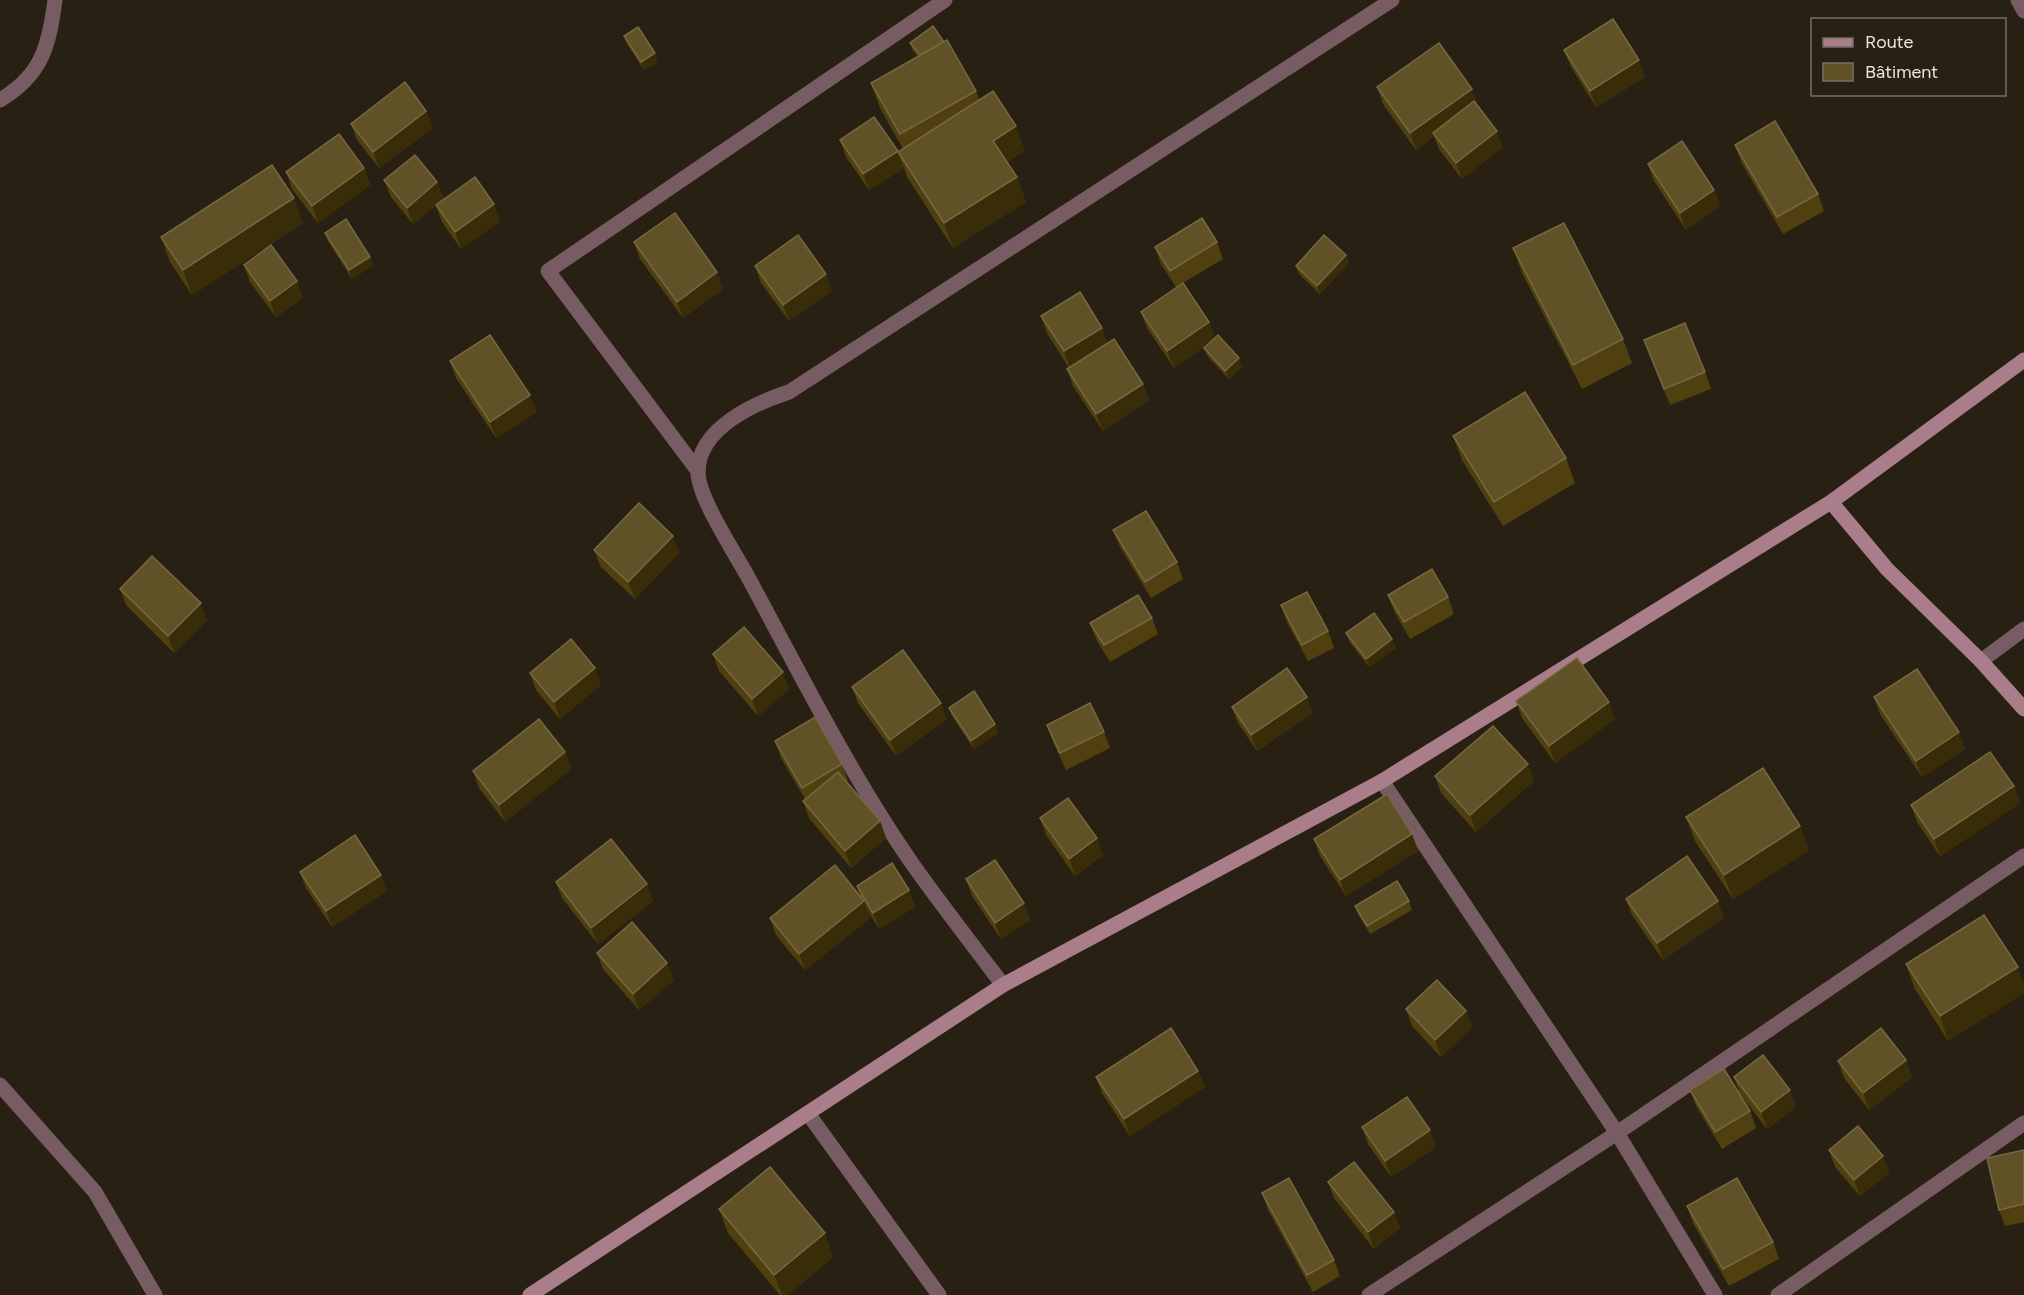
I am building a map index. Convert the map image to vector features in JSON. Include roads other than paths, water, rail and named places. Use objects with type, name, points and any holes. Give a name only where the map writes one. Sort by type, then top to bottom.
[{"type":"street","points":[[0,100],[19,89],[36,68],[50,40],[56,0]]},
{"type":"street","points":[[945,0],[548,270],[698,471],[705,498],[846,755],[915,867],[1003,985]]},
{"type":"street","points":[[698,471],[706,443],[732,420],[760,402],[789,392],[1392,0]]},
{"type":"street","points":[[2018,0],[2024,11]]},
{"type":"street","points":[[530,1295],[809,1115],[1003,985],[1382,782],[1831,502],[2024,360]]},
{"type":"street","points":[[1831,502],[1887,569],[1981,661],[2024,709]]},
{"type":"street","points":[[1981,661],[2024,629]]},
{"type":"street","points":[[1382,782],[1617,1132],[1715,1295]]},
{"type":"street","points":[[1369,1295],[1617,1132],[2024,856]]},
{"type":"street","points":[[0,1085],[95,1192],[155,1295]]},
{"type":"street","points":[[809,1115],[939,1295]]},
{"type":"street","points":[[1778,1295],[2024,1123]]}]
